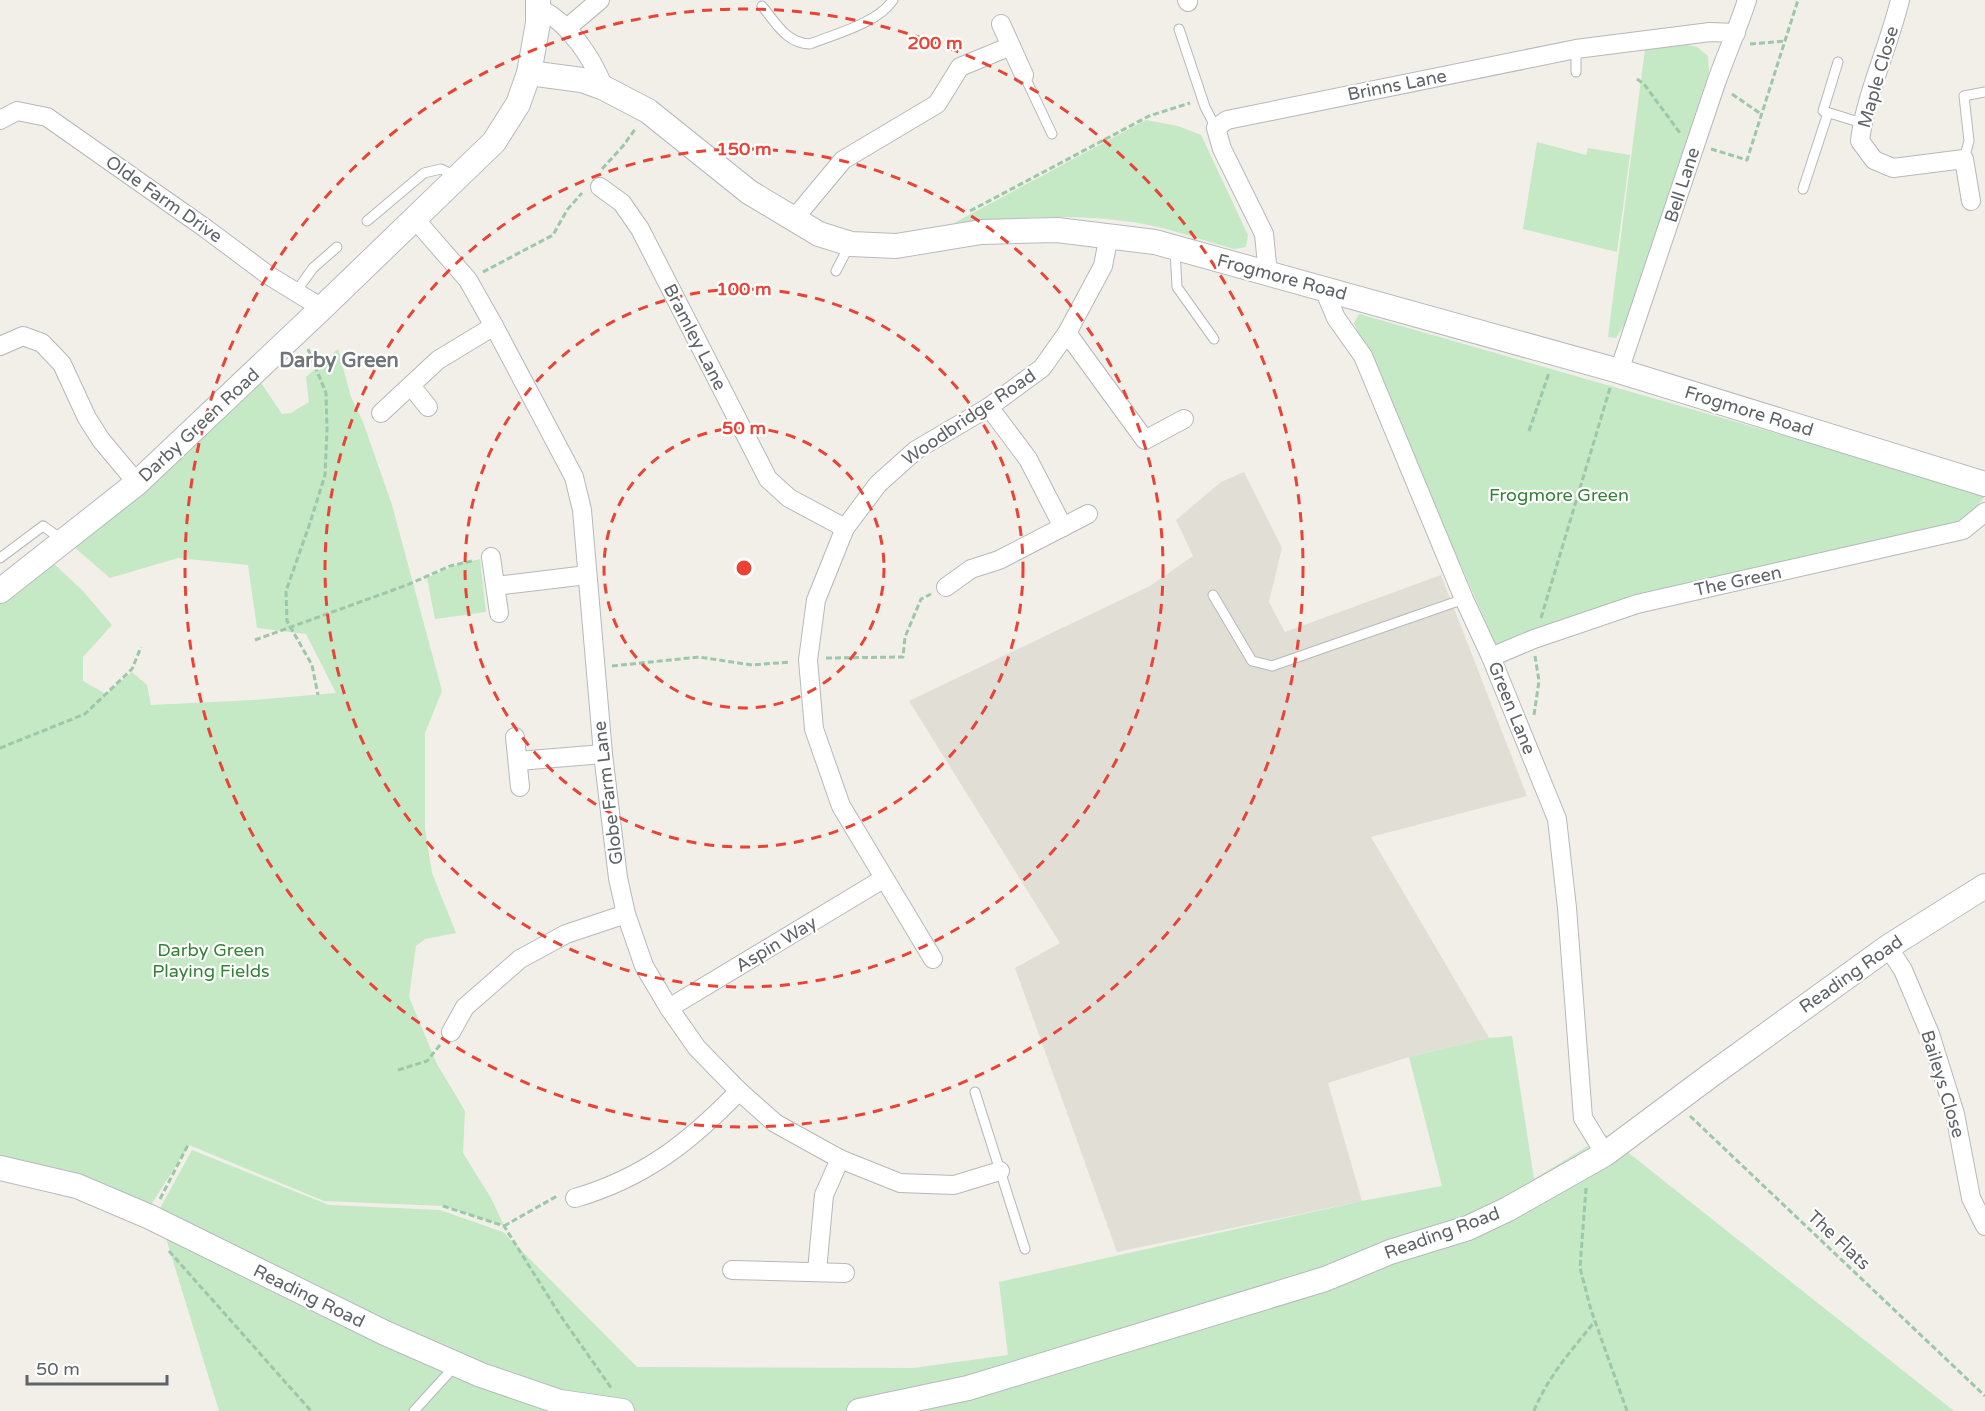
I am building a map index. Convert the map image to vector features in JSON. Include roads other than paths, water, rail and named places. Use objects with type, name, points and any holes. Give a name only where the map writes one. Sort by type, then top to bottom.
[{"type":"street","points":[[567,28],[600,0]]},
{"type":"street","name":"Bell Lane","points":[[1617,370],[1747,0]]},
{"type":"street","name":"Maple Close","points":[[1899,0],[1886,27],[1862,123],[1860,141],[1874,160],[1893,168],[1964,159]]},
{"type":"street","points":[[538,4],[567,28],[598,72],[604,88]]},
{"type":"street","name":"Darby Green Road","points":[[0,591],[137,483],[298,332],[494,142],[518,104],[529,73],[538,4]]},
{"type":"street","points":[[1001,24],[1024,75]]},
{"type":"street","name":"Brinns Lane","points":[[1216,128],[1227,120],[1576,49],[1710,32],[1732,41]]},
{"type":"street","points":[[794,220],[843,160],[937,104],[960,67],[1011,46]]},
{"type":"street","name":"Frogmore Road","points":[[529,73],[582,80],[604,88],[648,111],[749,192],[819,234],[851,244],[896,246],[981,232],[1057,230],[1155,242],[1617,370],[1985,484]]},
{"type":"street","name":"Olde Farm Drive","points":[[0,120],[17,111],[47,117],[296,293],[322,308]]},
{"type":"street","points":[[1216,128],[1222,148],[1264,234],[1268,274]]},
{"type":"street","points":[[1964,159],[1971,201]]},
{"type":"street","name":"Bramley Lane","points":[[595,183],[622,203],[640,229],[768,478],[789,498],[845,528]]},
{"type":"street","name":"Globe Farm Lane","points":[[414,218],[468,280],[574,477],[582,510],[603,754],[618,878],[626,914],[644,966],[669,1008],[697,1048],[739,1091],[775,1123],[840,1159],[900,1183],[954,1185],[1000,1171]]},
{"type":"street","name":"Woodbridge Road","points":[[933,959],[841,806],[814,729],[808,660],[816,600],[845,528],[878,483],[916,450],[988,407],[1042,368],[1067,333],[1103,266],[1109,235]]},
{"type":"street","name":"Green Lane","points":[[1323,287],[1336,318],[1363,356],[1557,819],[1567,908],[1583,1118],[1605,1154]]},
{"type":"street","points":[[381,414],[438,360],[494,326]]},
{"type":"street","points":[[1067,333],[1145,440],[1184,419]]},
{"type":"street","points":[[0,346],[23,336],[42,343],[62,364],[87,418],[101,441],[137,483]]},
{"type":"street","points":[[411,386],[428,407]]},
{"type":"street","points":[[988,407],[1028,459],[1063,527]]},
{"type":"street","name":"The Green","points":[[1491,657],[1534,639],[1637,604],[1963,530],[1985,512]]},
{"type":"street","points":[[946,587],[971,568],[999,560],[1088,514]]},
{"type":"street","points":[[491,556],[500,613]]},
{"type":"street","points":[[496,586],[587,575]]},
{"type":"street","points":[[515,737],[520,787]]},
{"type":"street","points":[[518,761],[603,754]]},
{"type":"street","name":"Aspin Way","points":[[669,1008],[883,879]]},
{"type":"street","name":"Reading Road","points":[[859,1411],[968,1388],[1325,1278],[1390,1252],[1468,1228],[1508,1209],[1605,1154],[1888,947],[1985,886]]},
{"type":"street","points":[[451,1032],[465,1007],[520,959],[566,934],[626,914]]},
{"type":"street","name":"Baileys Close","points":[[1888,947],[1903,970],[1930,1034],[1956,1114],[1971,1198],[1985,1226]]},
{"type":"street","points":[[575,1198],[599,1191],[643,1170],[675,1150],[711,1120],[739,1091]]},
{"type":"street","points":[[817,1272],[824,1195],[840,1159]]},
{"type":"street","name":"Reading Road","points":[[0,1168],[77,1186],[150,1217],[385,1334],[481,1375],[560,1402],[618,1401]]},
{"type":"street","points":[[732,1270],[845,1273]]},
{"type":"lane","points":[[762,6],[788,38],[801,44],[810,44],[868,20],[888,8],[893,0]]},
{"type":"lane","points":[[1179,29],[1203,99],[1216,128]]},
{"type":"lane","points":[[1576,49],[1576,72]]},
{"type":"lane","points":[[1838,62],[1823,111],[1862,123]]},
{"type":"lane","points":[[1024,75],[1052,134]]},
{"type":"lane","points":[[1964,159],[1969,141],[1964,96],[1985,92]]},
{"type":"lane","points":[[1803,189],[1828,112]]},
{"type":"lane","points":[[367,221],[424,173],[441,169],[458,177]]},
{"type":"lane","points":[[836,271],[851,244]]},
{"type":"lane","points":[[296,293],[313,268],[337,247]]},
{"type":"lane","points":[[1175,247],[1178,287],[1214,339]]},
{"type":"lane","points":[[0,558],[43,526],[65,542]]},
{"type":"lane","points":[[1213,595],[1252,661],[1272,666],[1464,599]]},
{"type":"lane","points":[[975,1092],[1025,1249]]},
{"type":"lane","points":[[414,1411],[457,1365]]},
{"type":"district","name":"Darby Green","points":[[339,360]]},
{"type":"park label","name":"Frogmore Green","points":[[1559,495]]},
{"type":"park label","name":"Darby Green Playing Fields","points":[[211,960]]}]
